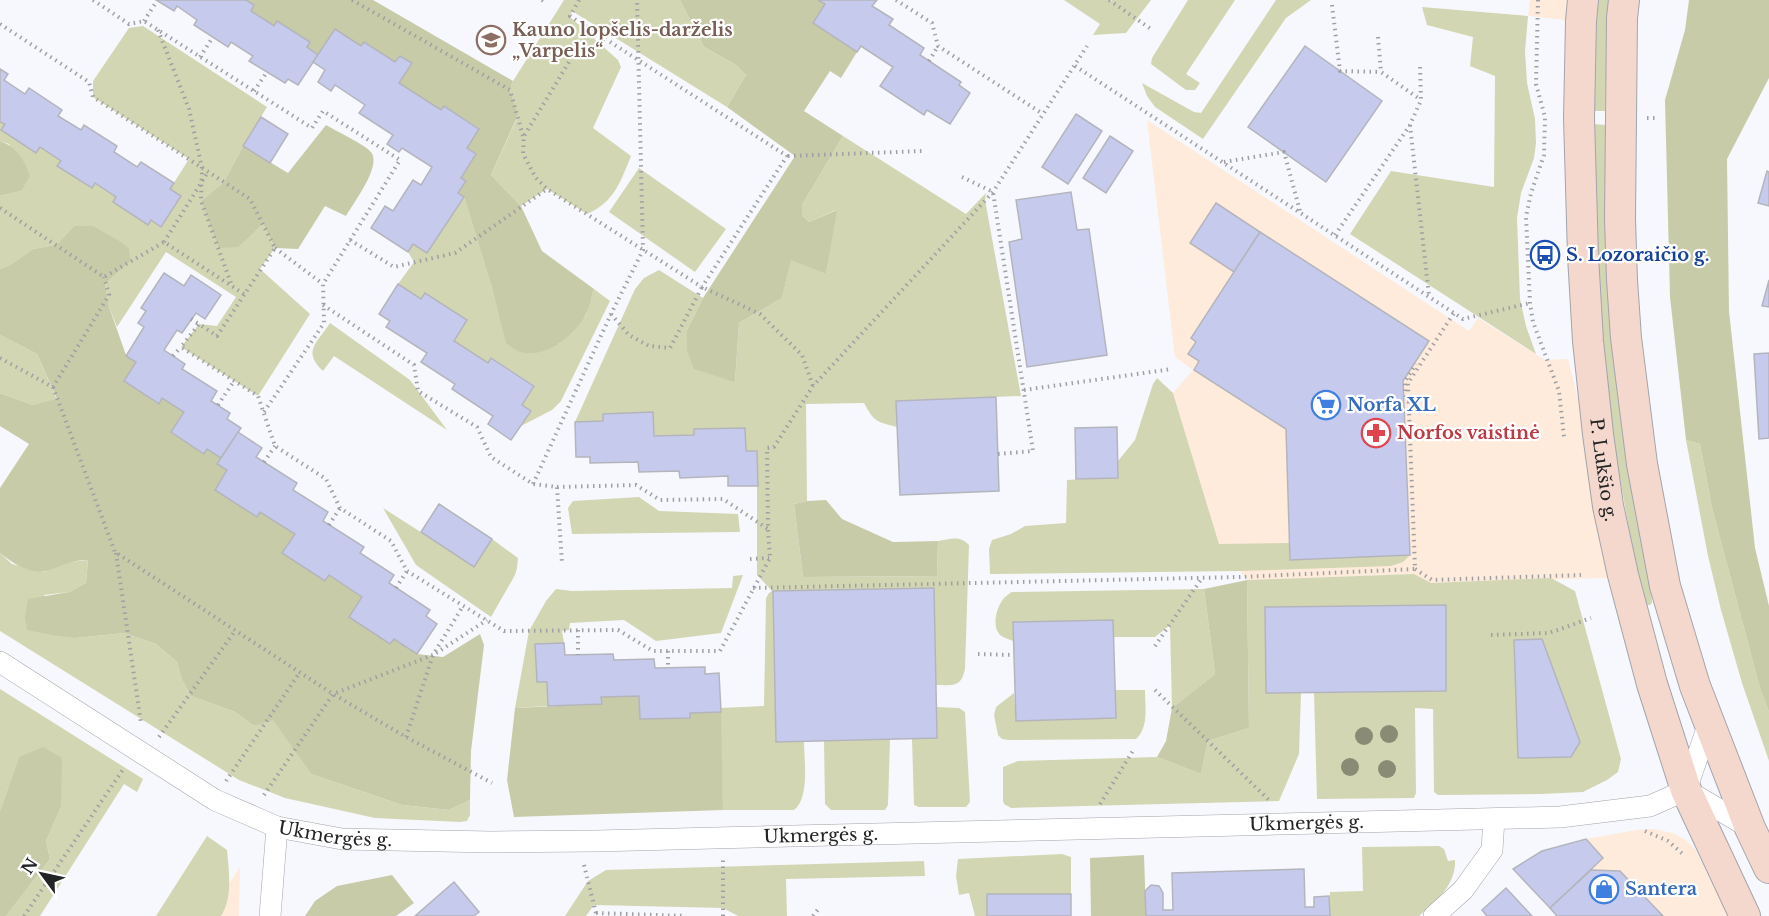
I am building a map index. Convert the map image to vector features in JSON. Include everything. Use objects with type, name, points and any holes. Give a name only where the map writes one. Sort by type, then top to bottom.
[{"type":"main road","name":"P. Lukšio g.","points":[[1583,0],[1579,117],[1582,244],[1588,341],[1608,506],[1623,575],[1652,684],[1686,790],[1745,916]]},
{"type":"main road","points":[[1624,0],[1620,219],[1626,338],[1642,464],[1665,586],[1695,686],[1750,828],[1769,867]]},
{"type":"street","name":"Ukmergės g.","points":[[0,662],[215,800],[277,827],[342,839],[491,842],[1560,817],[1650,806],[1686,790]]},
{"type":"street","points":[[1709,723],[1686,790],[1750,828]]},
{"type":"street","points":[[1434,916],[1463,890],[1492,850],[1494,819]]},
{"type":"street","points":[[270,916],[277,827]]},
{"type":"path","points":[[93,0],[129,24],[144,21],[312,129],[323,111],[400,160],[323,284],[324,323],[264,412]]},
{"type":"path","points":[[144,21],[157,0]]},
{"type":"path","points":[[352,0],[510,90],[524,136],[523,154],[536,178],[547,189],[702,287],[760,314],[802,355],[813,386]]},
{"type":"path","points":[[579,0],[570,16],[788,156],[922,151]]},
{"type":"path","points":[[533,484],[611,314],[644,250],[637,0]]},
{"type":"path","points":[[896,0],[932,23],[938,46],[1043,114]]},
{"type":"path","points":[[1109,0],[1152,29]]},
{"type":"path","points":[[1538,0],[1536,84],[1545,117],[1544,155],[1531,192],[1526,217],[1530,303],[1533,322],[1558,392],[1564,437]]},
{"type":"path","points":[[1332,5],[1340,71],[1381,72],[1421,100]]},
{"type":"path","points":[[0,24],[89,82],[93,97],[250,199],[275,248],[323,284]]},
{"type":"path","points":[[157,30],[189,109],[202,168],[201,201],[232,286]]},
{"type":"path","points":[[524,136],[589,30]]},
{"type":"path","points":[[200,57],[213,37]]},
{"type":"path","points":[[1378,37],[1381,72]]},
{"type":"path","points":[[929,61],[938,46]]},
{"type":"path","points":[[181,346],[258,396],[275,446],[326,479],[340,508],[391,541],[407,571],[504,631],[618,630],[653,651],[720,651],[770,558],[767,448],[774,447],[813,386],[993,192],[1087,46]]},
{"type":"path","points":[[1335,235],[1410,125],[1421,100],[1420,65]]},
{"type":"path","points":[[1075,66],[1463,319],[1530,303]]},
{"type":"path","points":[[254,91],[267,72]]},
{"type":"path","points":[[1410,125],[1430,297]]},
{"type":"path","points":[[1223,162],[1284,152],[1300,212]]},
{"type":"path","points":[[611,314],[629,335],[650,346],[670,348],[702,287],[788,156]]},
{"type":"path","points":[[104,277],[164,242],[208,172]]},
{"type":"path","points":[[962,177],[993,192]]},
{"type":"path","points":[[350,240],[394,267],[454,253],[547,189]]},
{"type":"path","points":[[993,192],[1033,451],[998,454]]},
{"type":"path","points":[[0,208],[104,277],[109,295],[53,387]]},
{"type":"path","points":[[164,242],[244,294]]},
{"type":"path","points":[[191,320],[217,336],[275,248]]},
{"type":"path","points":[[323,305],[414,365],[418,391],[477,428],[491,458],[533,484],[557,487],[636,485],[660,500],[723,499],[768,529]]},
{"type":"path","points":[[1415,569],[1410,492],[1408,383],[1416,364],[1454,313]]},
{"type":"path","points":[[173,356],[199,324]]},
{"type":"path","points":[[0,358],[53,387],[116,552],[141,752]]},
{"type":"path","points":[[1024,390],[1172,369]]},
{"type":"path","points":[[218,405],[234,381]]},
{"type":"path","points":[[264,462],[275,446]]},
{"type":"path","points":[[557,487],[562,563]]},
{"type":"path","points":[[329,525],[340,508]]},
{"type":"path","points":[[116,552],[333,694],[406,737],[492,783]]},
{"type":"path","points":[[750,559],[770,558]]},
{"type":"path","points":[[753,588],[1202,578],[1415,569],[1432,580],[1581,574]]},
{"type":"path","points":[[396,588],[407,571]]},
{"type":"path","points":[[1155,646],[1202,578]]},
{"type":"path","points":[[406,737],[434,655],[463,606]]},
{"type":"path","points":[[1491,635],[1549,633],[1591,618]]},
{"type":"path","points":[[250,815],[333,694],[434,655],[487,620]]},
{"type":"path","points":[[24,916],[141,752],[236,630]]},
{"type":"path","points":[[578,630],[578,655]]},
{"type":"path","points":[[668,651],[668,668]]},
{"type":"path","points":[[978,654],[1014,656]]},
{"type":"path","points":[[215,800],[232,770],[300,672]]},
{"type":"path","points":[[1155,690],[1294,824]]},
{"type":"path","points":[[1084,829],[1134,749]]},
{"type":"path","points":[[1642,830],[1668,841],[1690,860]]},
{"type":"path","points":[[723,858],[723,916]]},
{"type":"path","points":[[583,862],[595,914],[686,916]]},
{"type":"path","points":[[813,916],[819,908]]},
{"type":"shaded area","points":[[1530,0],[1569,0],[1566,20],[1528,16]]},
{"type":"shaded area","points":[[1147,120],[1469,331],[1478,318],[1545,360],[1568,359],[1579,402],[1586,463],[1608,578],[1431,583],[1414,574],[1247,580],[1219,544],[1173,393],[1193,370],[1175,357]]},
{"type":"shaded area","points":[[1653,829],[1673,833],[1686,840],[1695,849],[1729,916],[1557,916],[1513,869],[1542,851],[1586,839]]},
{"type":"shaded area","points":[[240,867],[239,916],[208,916]]},
{"type":"green space","points":[[246,0],[373,0],[513,81],[510,90],[518,115],[491,175],[521,206],[542,251],[594,289],[587,313],[580,324],[557,345],[538,353],[518,351],[506,343],[464,197],[458,193],[465,181],[461,178],[476,154],[467,148],[479,128],[444,106],[441,110],[399,83],[412,64],[400,56],[395,62],[364,42],[361,46],[318,55],[307,47],[310,42],[277,21],[274,26],[251,11],[254,5]]},
{"type":"green space","points":[[564,0],[680,0],[704,47],[736,65],[746,75],[727,107],[572,11],[570,17],[618,60],[621,67],[593,128],[631,156],[615,191],[604,204],[587,214],[547,189],[521,206],[491,175],[518,116],[510,90],[513,81]]},
{"type":"green space","points":[[680,0],[818,0],[825,4],[813,23],[857,52],[841,78],[830,71],[804,111],[843,136],[802,205],[802,215],[809,222],[837,210],[826,274],[791,260],[782,298],[739,323],[735,382],[694,369],[687,351],[687,330],[703,298],[795,156],[727,107],[746,75],[736,65],[704,47]]},
{"type":"green space","points":[[1064,0],[1151,0],[1126,33],[1093,35],[1100,24]]},
{"type":"green space","points":[[1188,0],[1235,0],[1186,74],[1200,83],[1195,90],[1186,90],[1151,64],[1152,58]]},
{"type":"green space","points":[[1276,0],[1311,0],[1286,18],[1203,139],[1155,107],[1142,83],[1194,112],[1201,113]]},
{"type":"green space","points":[[1598,0],[1610,0],[1605,111],[1593,111]]},
{"type":"green space","points":[[1689,0],[1769,0],[1769,78],[1727,159],[1729,311],[1755,548],[1769,606],[1769,712],[1760,688],[1712,508],[1700,444],[1686,440],[1670,297],[1665,100],[1685,30]]},
{"type":"green space","points":[[1422,7],[1528,16],[1525,51],[1527,83],[1535,119],[1536,143],[1534,158],[1521,193],[1517,218],[1520,299],[1536,354],[1350,234],[1391,171],[1494,187],[1495,76],[1470,66],[1473,37],[1427,25]]},
{"type":"green space","points":[[143,26],[267,107],[224,182],[201,201],[239,247],[263,224],[275,248],[260,269],[310,314],[258,396],[181,347],[199,324],[217,326],[236,297],[166,252],[117,327],[109,307],[105,284],[130,262],[74,226],[56,245],[33,249],[0,269],[0,196],[21,191],[9,144],[0,141],[0,122],[5,124],[2,130],[36,152],[40,147],[61,161],[58,166],[91,188],[95,183],[116,197],[113,202],[148,225],[151,220],[161,227],[181,196],[170,189],[189,159],[93,97],[93,81],[129,28]]},
{"type":"green space","points":[[1594,124],[1606,125],[1650,572],[1652,603],[1650,605],[1644,602],[1620,478],[1609,403],[1596,229]]},
{"type":"green space","points":[[326,125],[362,145],[371,152],[373,158],[370,175],[346,216],[325,206],[298,249],[275,248],[263,224],[239,247],[219,248],[201,201],[224,182],[243,146],[288,173]]},
{"type":"green space","points":[[843,136],[966,214],[986,193],[985,200],[1021,396],[896,401],[897,427],[877,420],[864,403],[806,404],[807,501],[794,504],[803,577],[937,576],[938,541],[955,539],[966,542],[969,545],[965,669],[959,682],[952,685],[936,685],[934,588],[773,591],[776,741],[804,741],[805,778],[802,797],[794,810],[723,810],[720,708],[764,706],[766,598],[772,591],[757,575],[757,451],[746,451],[745,428],[694,429],[694,435],[654,436],[653,412],[603,414],[603,421],[575,422],[635,289],[644,278],[659,270],[703,298],[687,330],[735,382],[739,323],[782,298],[791,259],[826,274],[836,210],[809,222],[802,215],[802,205]]},
{"type":"green space","points":[[0,141],[19,155],[30,176],[21,191],[0,196]]},
{"type":"green space","points":[[639,168],[726,229],[695,272],[609,212]]},
{"type":"green space","points":[[464,197],[507,343],[558,344],[586,315],[594,289],[610,301],[561,401],[552,410],[521,426],[522,405],[534,385],[492,358],[488,363],[454,341],[467,320],[425,293],[421,299],[398,284],[414,262],[408,252],[413,244],[428,252]]},
{"type":"green space","points":[[74,226],[93,226],[129,249],[130,262],[105,284],[109,307],[126,355],[136,362],[124,381],[158,404],[162,398],[184,412],[171,432],[204,453],[207,449],[221,458],[217,464],[227,470],[215,490],[257,517],[260,512],[295,534],[283,553],[325,581],[329,575],[362,597],[349,617],[390,644],[394,639],[417,654],[443,657],[480,634],[484,645],[471,751],[470,800],[449,810],[402,805],[311,774],[273,720],[254,726],[235,712],[191,696],[182,680],[177,662],[156,644],[124,633],[76,638],[27,630],[25,617],[28,599],[69,592],[86,583],[88,560],[71,562],[41,572],[22,567],[0,553],[0,488],[29,444],[0,426],[0,393],[33,405],[57,399],[37,354],[0,335],[0,269],[33,249],[56,245]]},
{"type":"green space","points":[[330,323],[410,380],[447,430],[334,356],[323,371],[313,358],[313,352]]},
{"type":"green space","points":[[0,335],[37,354],[57,400],[33,405],[0,393]]},
{"type":"green space","points":[[1157,378],[1173,393],[1219,544],[1290,543],[1291,560],[1410,555],[1403,562],[1391,566],[1240,571],[990,574],[989,549],[992,540],[1011,534],[1025,526],[1066,523],[1067,480],[1118,477],[1118,461],[1135,440]]},
{"type":"green space","points":[[1686,440],[1700,444],[1712,508],[1760,688],[1769,712],[1769,761],[1742,683],[1721,610],[1708,556]]},
{"type":"green space","points":[[639,497],[659,511],[738,514],[740,532],[572,534],[568,508],[573,501]]},
{"type":"green space","points":[[826,500],[842,519],[893,542],[938,541],[937,576],[803,577],[794,504]]},
{"type":"green space","points":[[383,508],[474,566],[492,539],[518,558],[515,575],[491,617],[416,565]]},
{"type":"green space","points":[[0,553],[12,564],[44,572],[70,562],[88,560],[86,583],[69,592],[44,595],[76,638],[124,633],[156,644],[177,662],[182,680],[191,696],[235,712],[254,726],[273,719],[311,774],[402,805],[449,810],[470,800],[470,815],[467,821],[375,818],[285,798],[239,780],[0,631]]},
{"type":"green space","points":[[1414,574],[1431,583],[1551,578],[1575,591],[1621,759],[1618,772],[1583,792],[1438,795],[1434,792],[1433,709],[1415,708],[1416,793],[1414,798],[1317,799],[1314,693],[1446,691],[1446,605],[1265,607],[1266,693],[1301,693],[1299,754],[1279,801],[1011,808],[1004,804],[1003,767],[1018,761],[1157,757],[1201,774],[1208,741],[1249,728],[1247,580]]},
{"type":"green space","points":[[743,575],[721,633],[656,641],[624,620],[570,623],[569,630],[562,631],[564,643],[535,644],[537,682],[547,682],[548,706],[515,708],[529,631],[546,601],[556,589],[572,591],[732,588],[733,576]]},
{"type":"green space","points":[[1247,580],[1249,728],[1208,741],[1201,774],[1157,757],[1166,741],[1172,708],[1215,674],[1204,589]]},
{"type":"green space","points":[[1204,589],[1215,674],[1172,708],[1170,625],[1155,637],[1113,637],[1113,620],[1013,622],[1013,641],[1000,635],[996,627],[995,621],[999,606],[1012,592]]},
{"type":"green space","points":[[0,689],[143,779],[137,792],[124,784],[40,916],[6,916],[50,859],[46,841],[61,807],[19,757],[0,811]]},
{"type":"green space","points":[[1115,690],[1145,690],[1145,723],[1136,739],[1009,740],[1002,739],[998,735],[994,715],[996,707],[1014,693],[1016,721],[1115,718]]},
{"type":"green space","points":[[639,696],[640,719],[690,718],[690,713],[721,712],[723,810],[514,817],[507,780],[515,708],[601,704],[601,697]]},
{"type":"green space","points":[[937,707],[959,708],[965,712],[970,802],[966,807],[919,807],[914,805],[912,739],[937,738]]},
{"type":"green space","points":[[890,739],[888,805],[885,810],[831,810],[825,804],[824,741]]},
{"type":"green space","points":[[43,747],[62,758],[61,807],[46,841],[50,859],[6,916],[0,916],[0,811],[19,757]]},
{"type":"green space","points":[[207,836],[227,850],[229,893],[221,916],[156,916]]},
{"type":"green space","points":[[1439,846],[1444,849],[1448,861],[1455,860],[1452,877],[1444,891],[1419,916],[1330,916],[1330,892],[1363,891],[1362,847]]},
{"type":"green space","points":[[1062,854],[1071,857],[1071,894],[987,894],[987,916],[975,916],[969,893],[959,895],[956,876],[958,859]]},
{"type":"green space","points":[[1144,855],[1146,916],[1091,916],[1090,858]]},
{"type":"green space","points":[[924,861],[925,876],[786,879],[787,916],[738,916],[723,908],[594,905],[586,916],[565,916],[588,881],[606,870]]},
{"type":"green space","points":[[392,875],[414,903],[396,916],[305,916],[315,901],[337,886]]},
{"type":"building","points":[[156,0],[246,0],[254,5],[251,11],[274,26],[277,21],[310,42],[307,47],[318,55],[298,85],[288,79],[285,83],[249,61],[253,56],[231,42],[228,47],[194,25],[197,20],[177,6],[174,11]]},
{"type":"building","points":[[818,0],[877,0],[872,6],[893,19],[889,25],[924,48],[920,55],[961,82],[959,85],[970,93],[950,124],[927,110],[924,115],[880,86],[893,67],[861,46],[857,52],[813,23],[825,4]]},
{"type":"building","points":[[335,29],[361,46],[364,42],[395,62],[400,56],[412,63],[399,83],[441,110],[444,106],[479,129],[467,148],[476,154],[461,178],[466,181],[458,193],[464,197],[427,253],[413,244],[408,252],[371,228],[385,206],[393,211],[413,180],[421,185],[432,167],[402,148],[399,152],[387,144],[393,135],[359,113],[365,105],[335,85],[331,91],[318,82],[325,70],[313,62]]},
{"type":"building","points":[[1305,46],[1382,101],[1326,182],[1248,127]]},
{"type":"building","points":[[0,69],[8,74],[4,80],[25,94],[29,88],[62,110],[58,116],[81,130],[84,125],[117,146],[114,152],[137,167],[141,162],[174,183],[170,189],[181,196],[161,227],[151,220],[148,225],[113,202],[116,197],[95,183],[92,188],[57,166],[61,161],[40,147],[36,153],[1,130],[5,124],[0,122]]},
{"type":"building","points":[[1076,114],[1102,131],[1068,184],[1042,167]]},
{"type":"building","points":[[261,117],[288,134],[270,163],[243,146]]},
{"type":"building","points":[[1110,136],[1133,151],[1106,193],[1083,178]]},
{"type":"building","points":[[1767,171],[1769,172],[1769,206],[1758,203]]},
{"type":"building","points":[[1071,192],[1077,230],[1089,229],[1107,355],[1027,367],[1009,242],[1022,239],[1016,200]]},
{"type":"building","points":[[1216,203],[1260,232],[1234,272],[1190,243]]},
{"type":"building","name":"Norfa XL","points":[[1260,232],[1429,341],[1403,381],[1410,555],[1290,560],[1286,429],[1194,370],[1199,361],[1188,354],[1196,342],[1191,338]]},
{"type":"building","points":[[164,273],[184,286],[191,275],[221,295],[205,319],[196,313],[182,333],[177,330],[164,350],[185,364],[182,369],[217,391],[211,401],[230,413],[227,419],[241,428],[221,458],[207,449],[204,454],[171,432],[184,412],[162,398],[159,404],[124,381],[136,362],[126,356],[144,327],[138,323],[146,311],[141,308]]},
{"type":"building","points":[[1769,280],[1769,307],[1762,306]]},
{"type":"building","points":[[398,284],[421,299],[425,293],[467,320],[454,341],[488,363],[491,358],[534,386],[522,405],[531,411],[511,440],[488,424],[493,416],[452,389],[455,384],[421,362],[427,353],[386,327],[390,321],[379,314]]},
{"type":"building","points":[[1769,353],[1769,438],[1759,439],[1754,354]]},
{"type":"building","points":[[996,397],[999,491],[900,495],[896,401]]},
{"type":"building","points":[[653,412],[654,436],[694,435],[694,429],[745,428],[746,451],[757,451],[758,486],[728,486],[728,476],[680,478],[679,471],[639,472],[638,462],[590,463],[590,457],[576,457],[575,422],[603,421],[603,414]]},
{"type":"building","points":[[1117,427],[1118,478],[1076,479],[1075,428]]},
{"type":"building","points":[[238,432],[262,448],[256,457],[297,483],[293,490],[328,512],[323,521],[364,547],[360,553],[394,575],[389,583],[430,610],[426,616],[437,624],[417,654],[394,639],[390,644],[349,617],[362,597],[329,575],[325,581],[282,553],[295,534],[260,512],[257,517],[215,490],[227,470],[217,464]]},
{"type":"building","points":[[439,504],[492,539],[474,567],[421,532]]},
{"type":"building","points":[[934,588],[937,738],[776,742],[773,591]]},
{"type":"building","points":[[1446,605],[1446,691],[1266,693],[1265,607]]},
{"type":"building","points":[[1113,620],[1116,718],[1016,721],[1013,622]]},
{"type":"building","points":[[1542,639],[1580,742],[1571,757],[1518,758],[1514,640]]},
{"type":"building","points":[[564,643],[565,655],[613,654],[614,660],[654,659],[655,668],[705,667],[705,674],[719,673],[721,712],[690,713],[690,718],[640,719],[639,696],[601,697],[602,704],[548,706],[547,682],[537,682],[535,644]]},
{"type":"building","points":[[1586,839],[1603,858],[1550,908],[1513,869],[1542,851]]},
{"type":"building","points":[[1304,869],[1305,907],[1314,907],[1314,897],[1329,896],[1330,916],[1146,916],[1145,891],[1151,885],[1159,886],[1163,893],[1163,910],[1173,910],[1172,873]]},
{"type":"building","name":"Santera","points":[[1591,870],[1620,871],[1663,916],[1557,916],[1550,908]]},
{"type":"building","points":[[454,882],[479,912],[474,916],[415,916]]},
{"type":"building","points":[[1506,888],[1532,916],[1487,916],[1482,910]]},
{"type":"building","points":[[987,894],[1071,894],[1071,916],[987,916]]},
{"type":"place","name":"Kauno lopšelis-darželis „Varpelis“","points":[[491,40]]},
{"type":"place","name":"S. Lozoraičio g.","points":[[1545,255]]},
{"type":"place","name":"Norfa XL","points":[[1326,405]]},
{"type":"place","name":"Norfos vaistinė","points":[[1376,433]]},
{"type":"place","name":"Santera","points":[[1604,889]]}]
